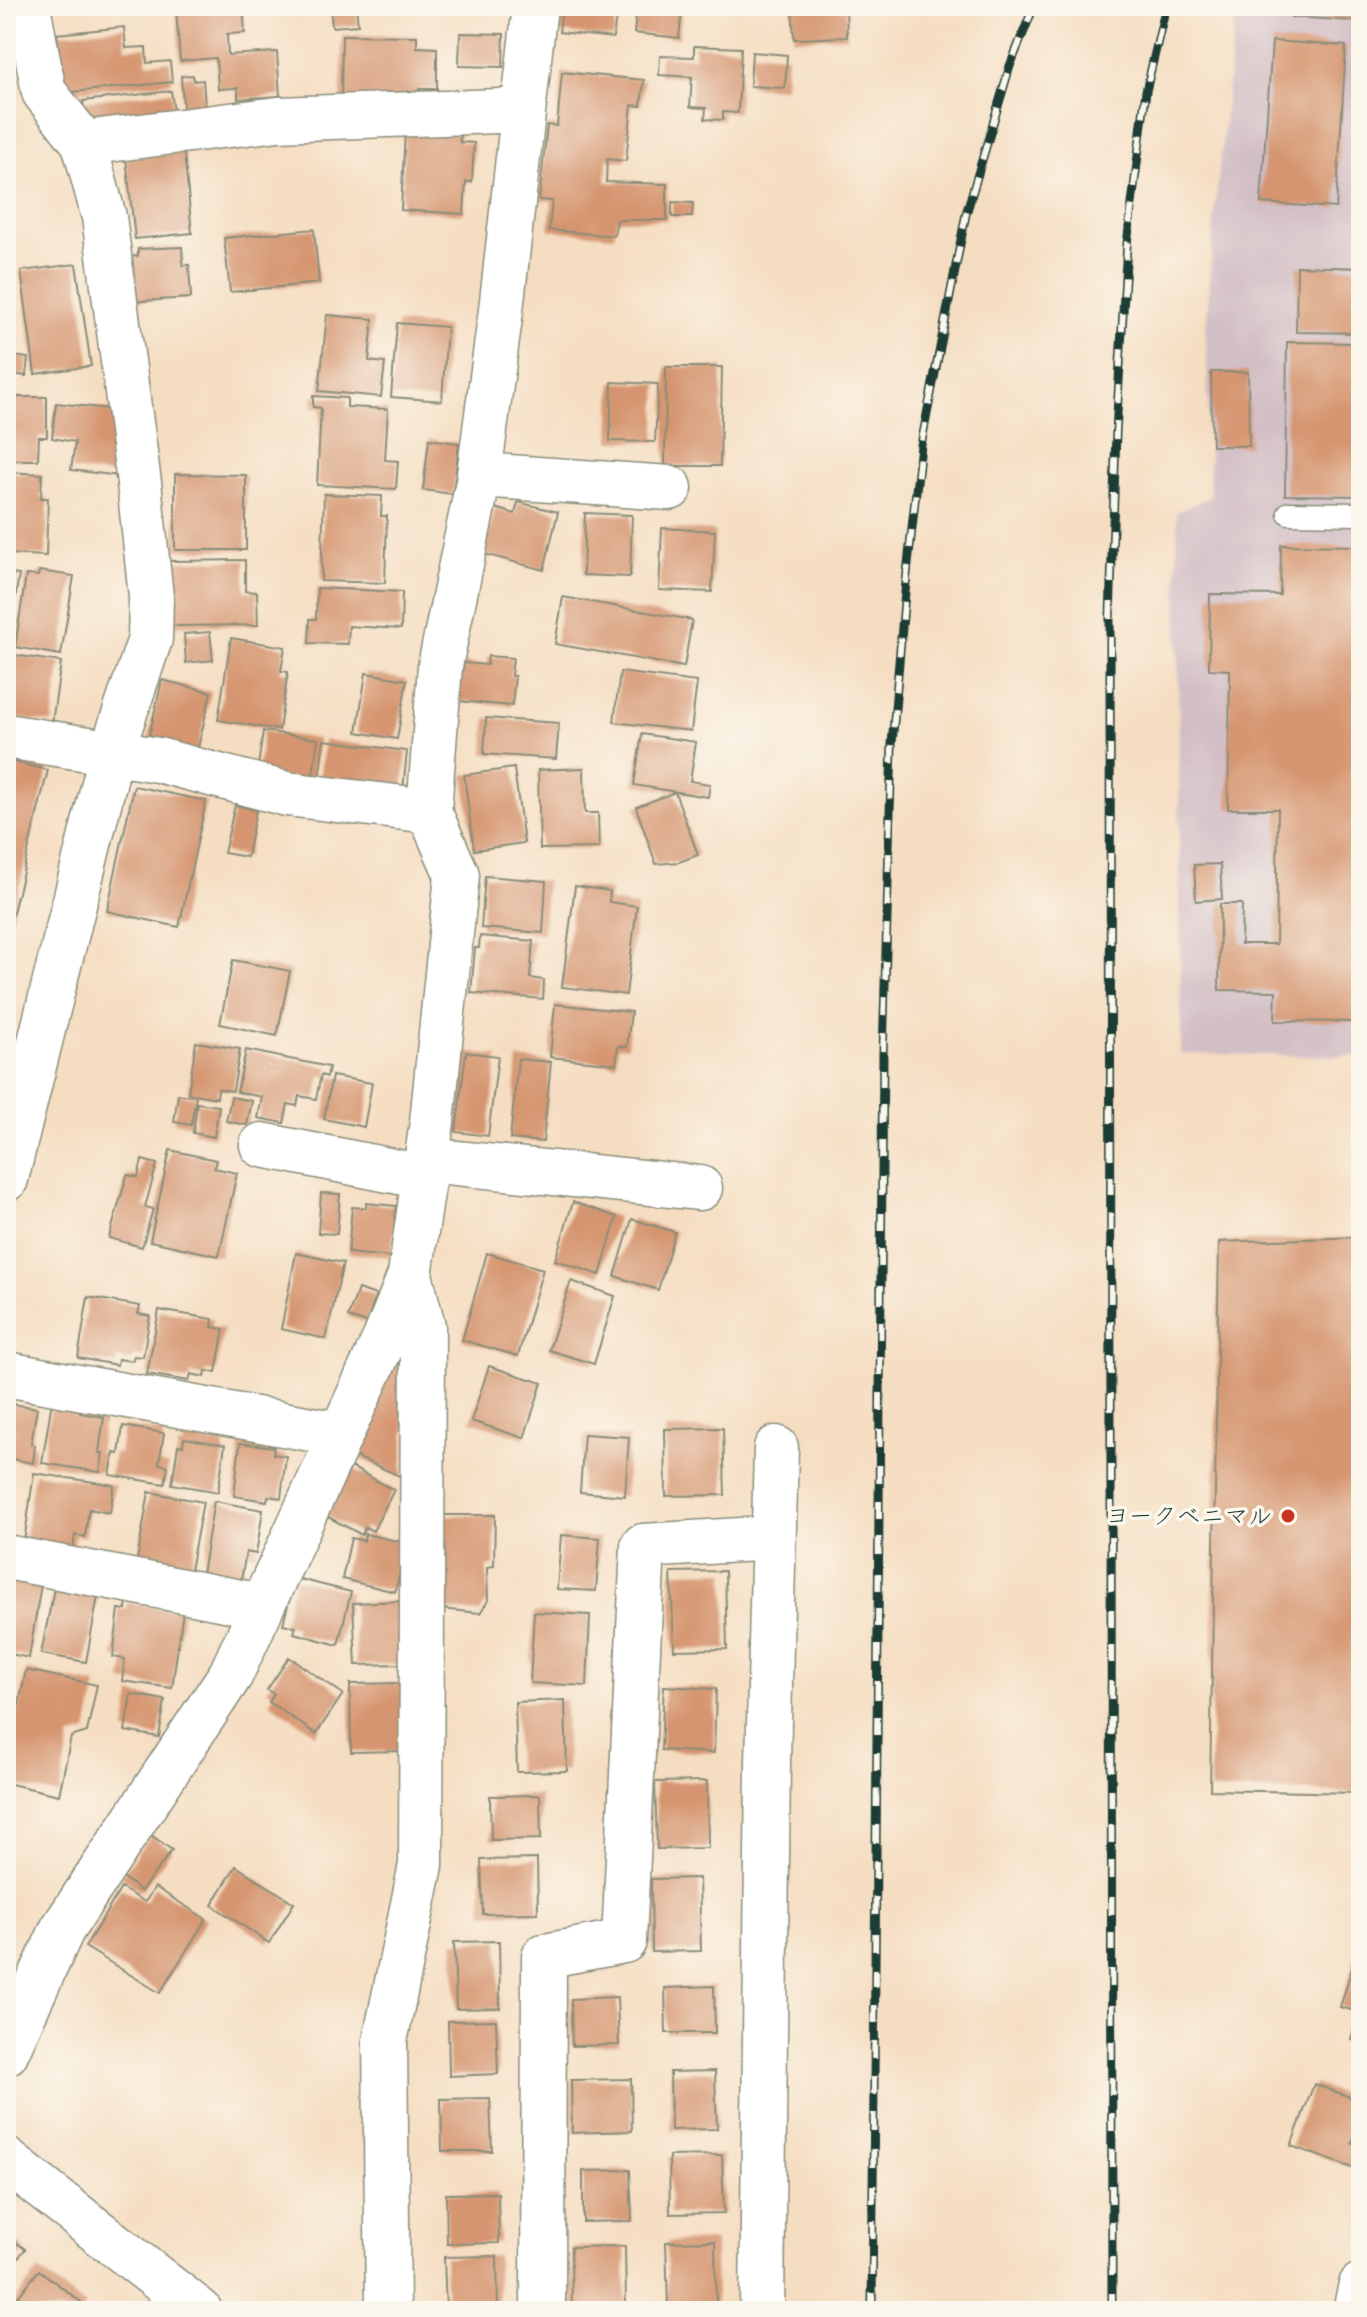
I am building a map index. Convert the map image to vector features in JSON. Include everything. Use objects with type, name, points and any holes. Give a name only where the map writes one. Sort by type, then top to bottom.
[{"type":"street","points":[[6,2053],[62,1930],[231,1674],[385,1338],[410,1275],[426,1168],[457,875],[429,811],[440,666],[479,475],[535,6]]},
{"type":"street","points":[[6,1179],[112,751],[150,639],[151,597],[104,217],[84,143],[44,92],[21,9]]},
{"type":"street","points":[[84,143],[278,119],[523,110]]},
{"type":"street","points":[[479,475],[670,488]]},
{"type":"street","points":[[6,736],[158,760],[287,794],[429,811]]},
{"type":"street","points":[[262,1145],[426,1168],[700,1188]]},
{"type":"street","points":[[388,2311],[385,2041],[421,1865],[423,1326],[410,1275]]},
{"type":"street","points":[[6,1374],[339,1434]]},
{"type":"street","points":[[762,2311],[768,1763],[776,1448]]},
{"type":"street","points":[[543,2311],[544,1956],[624,1941],[643,1546],[773,1538]]},
{"type":"street","points":[[6,1557],[261,1606]]},
{"type":"street","points":[[6,2160],[200,2311]]},
{"type":"street","points":[[1355,2311],[1361,2285]]},
{"type":"lane","points":[[1289,513],[1361,514]]},
{"type":"shaded area","points":[[1239,6],[1361,6],[1361,1056],[1181,1054],[1177,512],[1210,497],[1206,331],[1214,219],[1235,17]]},
{"type":"building","points":[[243,6],[245,33],[227,34],[228,55],[277,52],[280,96],[238,99],[238,88],[218,89],[216,58],[180,61],[176,9]]},
{"type":"building","points":[[330,6],[356,6],[358,25],[332,27]]},
{"type":"building","points":[[562,6],[623,6],[623,12],[617,11],[613,38],[559,32]]},
{"type":"building","points":[[637,6],[686,6],[682,10],[679,38],[634,33]]},
{"type":"building","points":[[792,6],[846,6],[847,37],[794,39]]},
{"type":"building","points":[[1292,6],[1355,6],[1354,21],[1291,17]]},
{"type":"building","points":[[124,27],[126,48],[146,47],[147,63],[170,61],[172,82],[63,93],[57,34]]},
{"type":"building","points":[[460,33],[504,34],[503,67],[459,66]]},
{"type":"building","points":[[342,35],[417,36],[417,47],[437,48],[437,89],[419,89],[419,103],[341,102]]},
{"type":"building","points":[[1272,41],[1346,46],[1336,208],[1261,203]]},
{"type":"building","points":[[694,46],[741,48],[738,113],[723,112],[723,120],[705,119],[706,108],[690,107],[692,77],[659,75],[660,56],[694,57]]},
{"type":"building","points":[[752,52],[787,55],[785,88],[750,86]]},
{"type":"building","points":[[562,72],[644,80],[641,106],[632,105],[626,161],[607,159],[606,182],[667,184],[667,220],[617,220],[614,236],[549,230],[552,201],[539,200],[547,125],[557,126]]},
{"type":"building","points":[[193,75],[194,81],[203,80],[206,117],[184,119],[181,76]]},
{"type":"building","points":[[171,91],[174,112],[86,122],[83,101]]},
{"type":"building","points":[[405,130],[460,133],[460,142],[474,143],[472,182],[466,182],[464,214],[401,210]]},
{"type":"building","points":[[184,152],[192,233],[135,239],[126,158]]},
{"type":"building","points":[[672,202],[693,203],[692,217],[672,217]]},
{"type":"building","points":[[314,229],[319,283],[230,292],[224,238]]},
{"type":"building","points":[[182,247],[183,265],[189,265],[191,298],[124,302],[120,258],[138,256],[138,249]]},
{"type":"building","points":[[76,264],[91,366],[35,374],[21,271]]},
{"type":"building","points":[[1297,266],[1361,268],[1361,333],[1296,332]]},
{"type":"building","points":[[327,315],[373,319],[369,361],[385,363],[381,397],[319,391]]},
{"type":"building","points":[[397,323],[447,327],[442,401],[391,397]]},
{"type":"building","points":[[1287,342],[1357,343],[1361,496],[1285,495]]},
{"type":"building","points":[[6,355],[28,358],[26,376],[6,373]]},
{"type":"building","points":[[666,367],[722,367],[720,466],[665,466]]},
{"type":"building","points":[[1211,372],[1248,372],[1249,446],[1212,446]]},
{"type":"building","points":[[612,382],[658,384],[655,442],[610,441]]},
{"type":"building","points":[[313,396],[347,398],[347,407],[388,409],[385,460],[398,461],[396,489],[317,485],[321,408],[313,407]]},
{"type":"building","points":[[6,397],[47,397],[47,437],[39,437],[38,460],[6,460]]},
{"type":"building","points":[[56,403],[119,410],[120,476],[71,470],[75,442],[52,438]]},
{"type":"building","points":[[429,439],[459,443],[453,494],[423,490]]},
{"type":"building","points":[[6,472],[42,474],[41,498],[48,498],[46,556],[6,554]]},
{"type":"building","points":[[175,474],[246,475],[246,550],[175,550]]},
{"type":"building","points":[[324,494],[382,496],[381,516],[387,516],[385,583],[321,581]]},
{"type":"building","points":[[518,502],[558,512],[544,570],[484,554],[495,508],[515,514]]},
{"type":"building","points":[[585,513],[632,515],[630,577],[583,575]]},
{"type":"building","points":[[662,528],[715,531],[712,592],[659,590]]},
{"type":"building","points":[[1281,545],[1361,546],[1361,1022],[1275,1021],[1276,991],[1219,990],[1220,904],[1242,904],[1241,944],[1276,944],[1278,809],[1228,809],[1230,670],[1209,669],[1210,594],[1280,595]]},
{"type":"building","points":[[245,560],[245,591],[257,592],[258,625],[170,626],[169,561]]},
{"type":"building","points":[[39,571],[74,576],[61,655],[15,647],[26,575],[38,576]]},
{"type":"building","points":[[6,573],[19,575],[15,601],[6,599]]},
{"type":"building","points":[[317,588],[402,592],[401,629],[349,626],[348,644],[309,643],[310,619],[316,619]]},
{"type":"building","points":[[563,597],[692,620],[684,667],[555,644]]},
{"type":"building","points":[[210,632],[213,660],[186,663],[184,634]]},
{"type":"building","points":[[231,638],[285,647],[281,671],[288,672],[279,730],[218,720]]},
{"type":"building","points":[[14,655],[61,662],[52,723],[6,717]]},
{"type":"building","points":[[488,656],[513,658],[512,706],[458,701],[464,663],[487,665]]},
{"type":"building","points":[[620,672],[697,682],[691,731],[614,722]]},
{"type":"building","points":[[366,673],[407,680],[397,739],[357,732]]},
{"type":"building","points":[[162,680],[211,692],[197,752],[148,740]]},
{"type":"building","points":[[486,718],[559,723],[556,759],[484,754]]},
{"type":"building","points":[[263,731],[318,739],[312,782],[257,774]]},
{"type":"building","points":[[642,734],[696,742],[690,781],[710,784],[708,797],[634,785]]},
{"type":"building","points":[[324,740],[407,751],[403,790],[319,780]]},
{"type":"building","points":[[6,760],[48,770],[7,937],[6,937]]},
{"type":"building","points":[[514,768],[524,843],[474,850],[464,775]]},
{"type":"building","points":[[584,768],[585,813],[598,813],[599,848],[540,849],[538,770]]},
{"type":"building","points":[[134,786],[206,801],[179,927],[107,911]]},
{"type":"building","points":[[675,792],[698,855],[679,862],[656,864],[636,807]]},
{"type":"building","points":[[235,805],[256,810],[247,857],[224,853]]},
{"type":"building","points":[[1220,864],[1222,899],[1196,901],[1194,865]]},
{"type":"building","points":[[485,876],[546,881],[543,933],[481,928]]},
{"type":"building","points":[[575,886],[610,891],[609,902],[637,906],[626,995],[562,987]]},
{"type":"building","points":[[480,936],[533,941],[530,978],[544,980],[543,999],[471,993],[475,948],[479,948]]},
{"type":"building","points":[[233,960],[290,971],[277,1036],[220,1024]]},
{"type":"building","points":[[555,1004],[631,1012],[627,1047],[618,1046],[616,1064],[550,1057]]},
{"type":"building","points":[[196,1042],[240,1049],[233,1091],[218,1089],[217,1098],[188,1093]]},
{"type":"building","points":[[246,1050],[329,1067],[327,1077],[321,1075],[316,1099],[299,1096],[297,1106],[288,1104],[284,1123],[258,1118],[262,1097],[237,1092]]},
{"type":"building","points":[[466,1052],[498,1056],[488,1136],[456,1132]]},
{"type":"building","points":[[518,1059],[551,1062],[543,1142],[510,1139]]},
{"type":"building","points":[[332,1076],[372,1083],[364,1127],[324,1119]]},
{"type":"building","points":[[178,1094],[196,1097],[191,1125],[174,1122]]},
{"type":"building","points":[[231,1097],[252,1101],[247,1125],[226,1121]]},
{"type":"building","points":[[197,1103],[219,1106],[214,1137],[193,1133]]},
{"type":"building","points":[[170,1150],[216,1160],[214,1168],[237,1173],[219,1256],[150,1241]]},
{"type":"building","points":[[142,1160],[157,1164],[145,1207],[153,1209],[142,1247],[109,1238],[127,1175],[138,1177]]},
{"type":"building","points":[[321,1193],[340,1194],[337,1234],[318,1233]]},
{"type":"building","points":[[573,1202],[617,1217],[600,1275],[555,1260]]},
{"type":"building","points":[[366,1203],[396,1206],[392,1257],[348,1253],[352,1207],[366,1208]]},
{"type":"building","points":[[632,1219],[675,1232],[658,1290],[615,1276]]},
{"type":"building","name":"ヨークベニマル","points":[[1361,1237],[1361,1793],[1210,1790],[1219,1242]]},
{"type":"building","points":[[296,1253],[343,1263],[326,1339],[281,1329]]},
{"type":"building","points":[[487,1253],[543,1269],[518,1356],[462,1340]]},
{"type":"building","points":[[571,1281],[615,1296],[594,1364],[549,1350]]},
{"type":"building","points":[[358,1289],[376,1295],[367,1323],[348,1317]]},
{"type":"building","points":[[88,1297],[140,1306],[138,1314],[150,1316],[143,1357],[134,1356],[132,1361],[118,1359],[117,1365],[78,1358]]},
{"type":"building","points":[[159,1310],[213,1319],[212,1327],[224,1329],[216,1372],[206,1371],[205,1377],[191,1374],[189,1381],[147,1374]]},
{"type":"building","points":[[394,1361],[409,1368],[402,1477],[352,1455]]},
{"type":"building","points":[[489,1366],[542,1383],[524,1438],[471,1421]]},
{"type":"building","points":[[6,1396],[14,1397],[13,1404],[37,1408],[31,1444],[35,1445],[33,1463],[6,1458]]},
{"type":"building","points":[[52,1401],[81,1406],[80,1413],[104,1417],[100,1472],[42,1463]]},
{"type":"building","points":[[123,1426],[164,1433],[159,1464],[168,1466],[165,1484],[110,1475],[114,1453],[119,1454]]},
{"type":"building","points":[[723,1428],[725,1495],[666,1496],[665,1429]]},
{"type":"building","points":[[584,1434],[629,1437],[625,1496],[580,1492]]},
{"type":"building","points":[[184,1438],[225,1445],[218,1492],[172,1484],[178,1445],[183,1446]]},
{"type":"building","points":[[240,1443],[274,1447],[273,1454],[286,1456],[281,1498],[268,1496],[267,1501],[234,1496]]},
{"type":"building","points":[[351,1467],[394,1490],[373,1531],[365,1527],[362,1535],[326,1516]]},
{"type":"building","points":[[34,1473],[114,1485],[110,1513],[89,1509],[85,1537],[75,1535],[73,1550],[24,1542]]},
{"type":"building","points":[[149,1492],[203,1502],[190,1570],[137,1560]]},
{"type":"building","points":[[214,1501],[263,1510],[256,1554],[246,1552],[241,1581],[202,1574]]},
{"type":"building","points":[[442,1515],[495,1515],[494,1566],[487,1567],[488,1601],[480,1613],[440,1609]]},
{"type":"building","points":[[365,1534],[407,1543],[395,1592],[342,1579],[351,1538],[364,1541]]},
{"type":"building","points":[[561,1535],[600,1538],[596,1591],[557,1589]]},
{"type":"building","points":[[725,1571],[727,1649],[674,1650],[671,1572]]},
{"type":"building","points":[[6,1578],[41,1584],[29,1658],[6,1653]]},
{"type":"building","points":[[295,1578],[351,1592],[338,1645],[294,1633],[296,1627],[283,1624]]},
{"type":"building","points":[[54,1588],[98,1596],[86,1662],[41,1654]]},
{"type":"building","points":[[403,1601],[405,1664],[356,1665],[353,1603]]},
{"type":"building","points":[[127,1603],[183,1611],[172,1688],[122,1681],[125,1659],[113,1657],[119,1609],[126,1610]]},
{"type":"building","points":[[534,1612],[590,1615],[587,1686],[530,1683]]},
{"type":"building","points":[[289,1657],[343,1694],[316,1734],[269,1702],[274,1694],[267,1690]]},
{"type":"building","points":[[26,1670],[97,1685],[87,1732],[71,1737],[59,1795],[6,1783],[6,1767]]},
{"type":"building","points":[[404,1683],[405,1751],[351,1752],[350,1684]]},
{"type":"building","points":[[664,1686],[716,1689],[714,1753],[661,1750]]},
{"type":"building","points":[[131,1694],[165,1700],[159,1737],[125,1731]]},
{"type":"building","points":[[565,1700],[567,1771],[517,1772],[515,1702]]},
{"type":"building","points":[[707,1781],[708,1848],[657,1849],[655,1782]]},
{"type":"building","points":[[540,1795],[541,1839],[491,1840],[490,1796]]},
{"type":"building","points":[[151,1835],[172,1850],[141,1891],[121,1876]]},
{"type":"building","points":[[537,1859],[538,1913],[483,1914],[481,1860]]},
{"type":"building","points":[[236,1866],[294,1903],[269,1943],[212,1905]]},
{"type":"building","points":[[699,1878],[701,1951],[652,1952],[651,1879]]},
{"type":"building","points":[[155,1887],[206,1919],[160,1993],[85,1947],[121,1888],[145,1902]]},
{"type":"building","points":[[499,1941],[500,2008],[456,2009],[454,1942]]},
{"type":"building","points":[[1360,1942],[1361,2043],[1351,2039],[1359,2012],[1340,2007]]},
{"type":"building","points":[[714,1986],[715,2033],[666,2033],[665,1988]]},
{"type":"building","points":[[617,1997],[619,2045],[572,2046],[571,1999]]},
{"type":"building","points":[[496,2020],[498,2074],[449,2076],[448,2021]]},
{"type":"building","points":[[715,2071],[717,2129],[671,2130],[670,2072]]},
{"type":"building","points":[[631,2079],[632,2131],[572,2133],[571,2080]]},
{"type":"building","points":[[1314,2084],[1361,2101],[1361,2119],[1352,2144],[1361,2147],[1361,2171],[1291,2146]]},
{"type":"building","points":[[490,2098],[492,2151],[442,2151],[441,2099]]},
{"type":"building","points":[[722,2155],[724,2213],[670,2214],[669,2156]]},
{"type":"building","points":[[630,2170],[632,2221],[583,2222],[583,2171]]},
{"type":"building","points":[[498,2193],[499,2243],[447,2244],[446,2194]]},
{"type":"building","points":[[6,2235],[25,2249],[6,2274]]},
{"type":"building","points":[[715,2241],[716,2303],[668,2305],[666,2242]]},
{"type":"building","points":[[625,2246],[626,2307],[572,2309],[571,2247]]},
{"type":"building","points":[[497,2256],[498,2311],[446,2311],[444,2257]]},
{"type":"building","points":[[39,2270],[86,2306],[82,2311],[7,2311]]},
{"type":"railway","points":[[872,2311],[883,1054],[892,744],[921,445],[966,214],[1010,66],[1034,6]]},
{"type":"railway","points":[[1112,2311],[1110,619],[1116,432],[1127,244],[1146,91],[1166,6]]},
{"type":"place","name":"ヨークベニマル","points":[[1288,1516]]}]
